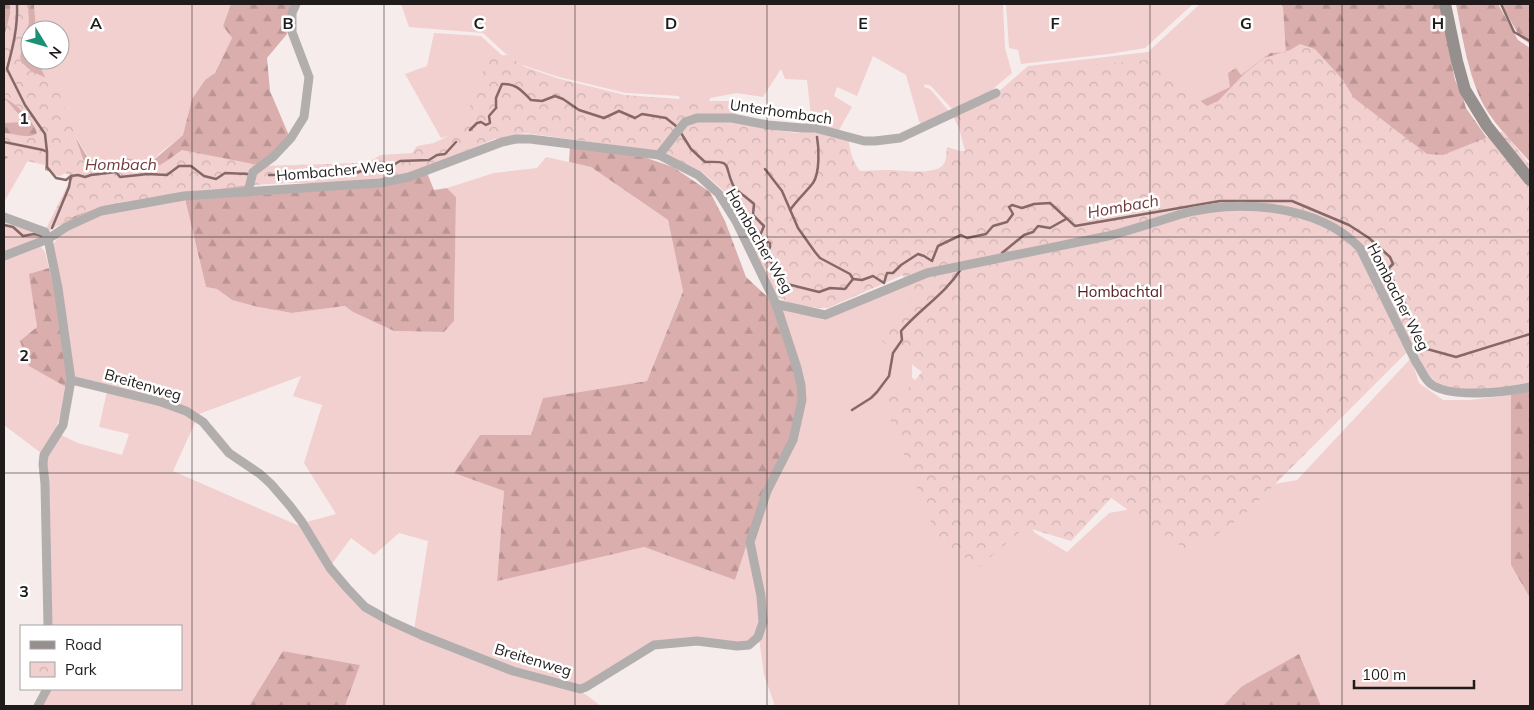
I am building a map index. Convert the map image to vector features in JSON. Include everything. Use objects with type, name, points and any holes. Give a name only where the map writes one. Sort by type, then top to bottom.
[{"type":"main road","points":[[1445,4],[1465,90],[1487,126],[1530,180]]},
{"type":"street","points":[[248,192],[253,172],[273,157],[291,138],[304,117],[309,78],[292,32],[292,13],[296,4]]},
{"type":"street","name":"Unterhombach","points":[[659,155],[684,122],[697,118],[732,118],[768,125],[815,128],[864,141],[875,141],[900,138],[996,93]]},
{"type":"street","name":"Hombacher Weg","points":[[4,256],[48,238],[66,227],[101,211],[184,196],[380,183],[409,177],[502,142],[530,139],[659,155],[698,175],[719,194],[736,221],[776,304],[825,315],[928,273],[1108,236],[1187,214],[1228,208],[1270,208],[1294,213],[1338,230],[1360,248],[1426,380],[1445,391],[1453,392],[1492,392],[1530,387]]},
{"type":"street","points":[[4,218],[45,232],[48,238],[58,288],[71,380],[62,425],[44,454],[42,464],[45,484],[48,625]]},
{"type":"street","name":"Breitenweg","points":[[71,380],[161,402],[186,411],[203,422],[228,454],[260,474],[271,484],[302,522],[330,568],[365,607],[421,635],[512,671],[580,689],[654,645],[697,640],[737,646],[749,644],[758,636],[764,622],[750,542],[768,491],[793,440],[802,400],[798,368],[776,304]]},
{"type":"street","points":[[38,706],[47,690]]},
{"type":"green space","points":[[4,4],[34,4],[35,20],[20,20],[20,70],[42,70],[64,118],[88,158],[109,168],[127,158],[149,164],[183,135],[192,99],[205,80],[215,73],[232,38],[223,26],[231,4],[294,4],[287,34],[267,58],[270,91],[290,138],[242,196],[427,173],[434,190],[447,188],[456,197],[454,321],[444,332],[394,331],[353,312],[345,306],[292,313],[232,300],[217,289],[206,287],[184,195],[102,208],[50,229],[74,170],[57,174],[45,170],[45,131],[4,160],[4,123],[25,122],[4,100]]},
{"type":"green space","name":"Hombachtal","points":[[10,4],[28,4],[29,20],[20,20],[20,70],[31,70],[48,79],[56,86],[83,159],[89,165],[130,169],[156,167],[182,150],[263,166],[358,163],[368,162],[381,155],[412,153],[417,146],[434,143],[448,136],[465,120],[487,60],[495,56],[507,55],[525,67],[560,79],[625,95],[707,101],[736,101],[736,121],[744,120],[767,129],[798,133],[820,129],[848,137],[853,159],[860,171],[930,171],[944,164],[947,147],[965,151],[959,128],[952,114],[991,99],[1005,90],[1025,71],[1146,60],[1207,106],[1218,101],[1245,73],[1264,58],[1290,50],[1300,44],[1315,49],[1343,80],[1354,98],[1427,154],[1443,155],[1503,131],[1530,165],[1530,384],[1480,390],[1442,385],[1427,372],[1413,346],[1243,516],[1191,553],[1111,498],[1071,541],[1025,527],[979,567],[938,540],[883,401],[888,396],[902,395],[922,372],[873,334],[911,301],[903,275],[828,308],[795,305],[775,296],[724,191],[701,171],[671,157],[644,149],[522,132],[505,135],[426,168],[383,180],[241,186],[113,204],[77,215],[48,231],[46,229],[67,186],[74,177],[65,173],[60,176],[54,175],[45,165],[4,156],[4,133],[30,136],[37,133],[23,112],[4,98],[4,37],[10,14]]},
{"type":"green space","points":[[34,4],[231,4],[223,26],[232,38],[215,73],[205,80],[192,99],[183,135],[149,164],[127,158],[109,168],[89,158],[64,118],[42,70],[70,70],[70,20],[35,20]]},
{"type":"green space","points":[[401,4],[1003,4],[1005,48],[1012,73],[987,94],[952,109],[931,86],[925,84],[924,87],[930,89],[948,110],[947,115],[922,126],[906,75],[873,56],[857,96],[837,87],[834,96],[852,107],[839,130],[812,125],[807,80],[785,79],[781,69],[763,97],[737,93],[710,98],[707,115],[684,116],[679,96],[626,93],[559,77],[522,65],[507,55],[483,33],[409,27]]},
{"type":"green space","points":[[1006,4],[1193,4],[1145,48],[1021,64],[1018,50],[1009,48]]},
{"type":"green space","points":[[1200,4],[1281,4],[1287,52],[1270,53],[1241,75],[1235,68],[1231,87],[1176,113],[1016,90],[997,93],[1028,66],[1148,52]]},
{"type":"green space","points":[[1281,4],[1440,4],[1455,80],[1466,108],[1487,138],[1525,181],[1176,113],[1230,87],[1228,73],[1236,68],[1241,75],[1270,53],[1286,52],[1283,8]]},
{"type":"green space","points":[[1456,4],[1498,4],[1518,40],[1530,48],[1530,162],[1496,124],[1480,98],[1468,63]]},
{"type":"green space","points":[[1501,4],[1530,4],[1530,44],[1520,37]]},
{"type":"green space","points":[[434,33],[481,36],[507,60],[656,151],[526,133],[496,139],[492,122],[441,138],[405,74],[427,66]]},
{"type":"green space","points":[[4,100],[7,101],[25,123],[4,123]]},
{"type":"green space","points":[[45,131],[4,202],[4,160]]},
{"type":"green space","points":[[570,146],[632,153],[673,167],[710,192],[725,221],[746,277],[773,302],[795,369],[799,399],[791,439],[748,541],[735,580],[644,547],[497,581],[504,491],[454,473],[480,435],[531,435],[543,398],[647,381],[683,291],[668,220],[591,167],[569,162]]},
{"type":"green space","points":[[546,157],[591,167],[668,220],[683,290],[647,381],[543,398],[531,435],[480,435],[454,473],[504,491],[497,580],[644,547],[735,580],[748,541],[760,596],[763,622],[758,636],[749,643],[737,645],[697,640],[654,644],[581,687],[513,670],[414,630],[428,541],[399,533],[374,555],[351,538],[331,565],[303,523],[336,514],[304,463],[322,405],[293,396],[301,376],[199,414],[173,471],[297,525],[300,524],[329,568],[364,609],[420,636],[512,673],[581,691],[601,706],[345,706],[360,665],[283,651],[249,706],[41,706],[50,690],[182,690],[182,625],[49,625],[46,456],[59,434],[78,443],[122,455],[129,434],[99,427],[108,387],[74,378],[53,247],[60,235],[73,226],[111,212],[185,200],[206,287],[217,289],[232,300],[258,307],[292,313],[346,306],[353,312],[394,331],[444,332],[454,321],[456,197],[447,188],[494,173],[537,168]]},
{"type":"green space","points":[[4,221],[44,234],[44,237],[4,254]]},
{"type":"green space","points":[[40,246],[45,252],[49,268],[30,275],[37,327],[68,388],[55,431],[41,453],[4,425],[4,259]]},
{"type":"green space","points":[[49,268],[54,287],[68,388],[29,366],[20,341],[37,327],[29,274]]},
{"type":"green space","points":[[907,285],[913,304],[912,377],[1035,533],[1067,552],[1109,513],[1297,480],[1411,358],[1419,383],[1443,400],[1470,400],[1511,395],[1511,565],[1530,598],[1530,706],[1321,706],[1313,688],[1241,687],[1223,706],[775,706],[764,675],[759,638],[765,622],[752,541],[778,304],[823,320]]},
{"type":"green space","points":[[1530,390],[1530,598],[1511,565],[1511,395]]},
{"type":"green space","points":[[283,651],[360,665],[345,706],[249,706]]},
{"type":"green space","points":[[1299,654],[1321,706],[1223,706],[1241,687]]},
{"type":"waterway","points":[[17,4],[15,36],[7,69],[25,105],[45,134],[47,152]]},
{"type":"waterway","points":[[1501,4],[1514,32],[1530,41]]},
{"type":"waterway","name":"Hombach","points":[[470,130],[477,123],[481,122],[486,125],[490,123],[489,116],[496,108],[496,98],[502,84],[515,86],[531,100],[542,101],[555,96],[579,110],[604,118],[619,111],[635,118],[642,114],[666,118],[676,126]]},
{"type":"waterway","name":"Hombach","points":[[681,133],[691,149],[705,162],[724,163],[735,188],[754,204],[753,215],[764,226],[759,238],[770,243],[767,254],[779,277],[787,284],[819,292],[830,288],[845,289],[853,279],[862,280],[873,276],[884,283],[887,273],[893,273],[901,265],[918,254],[932,261],[938,246],[961,235],[967,238],[986,234],[993,226],[1007,222],[1013,214],[1009,207],[1012,205],[1022,208],[1034,204],[1050,203],[1075,226],[1220,201],[1292,201],[1349,225],[1369,238],[1390,257],[1393,264],[1388,269],[1392,273],[1392,278],[1408,309],[1416,338],[1427,349],[1456,357],[1530,334]]},
{"type":"waterway","points":[[790,210],[815,179],[818,160],[817,137]]},
{"type":"waterway","points":[[4,142],[47,152],[47,167],[56,178],[66,180],[71,176]]},
{"type":"waterway","name":"Hombach","points":[[269,175],[356,173],[375,166],[390,167],[400,161],[429,160],[437,155],[445,154],[456,142]]},
{"type":"waterway","name":"Hombach","points":[[52,228],[69,187],[71,176],[85,177],[116,172],[120,177],[148,174],[167,175],[179,166],[191,166],[204,176],[216,179],[225,173],[248,174]]},
{"type":"waterway","points":[[765,169],[782,191],[798,228],[815,252],[820,258],[850,274],[853,279]]},
{"type":"waterway","points":[[1002,253],[1024,235],[1033,232],[1038,226],[1050,228],[1066,219]]},
{"type":"waterway","name":"Hombach","points":[[4,225],[13,227],[23,236],[34,234],[43,236]]},
{"type":"waterway","points":[[852,410],[871,398],[889,376],[893,353],[902,340],[901,331],[948,286],[961,269]]}]
